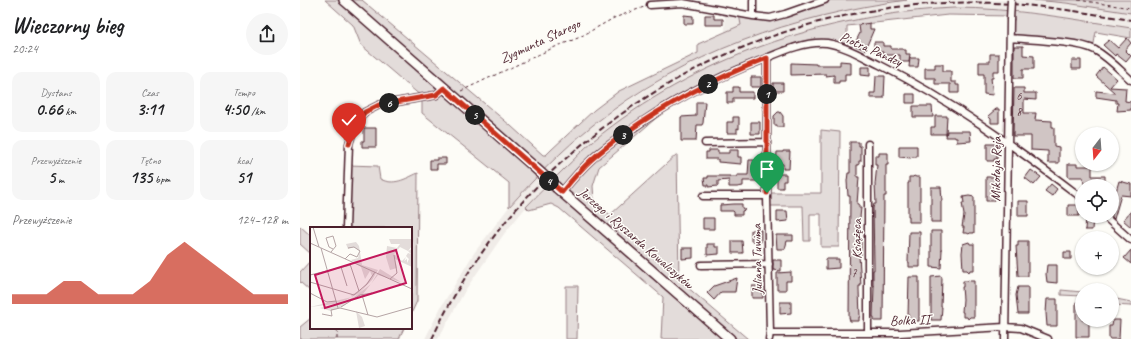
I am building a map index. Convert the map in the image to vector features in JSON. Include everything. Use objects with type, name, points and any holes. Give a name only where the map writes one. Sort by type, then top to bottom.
[{"type":"main road","name":"Jerzego i Ryszarda Kowalczyków","points":[[344,0],[730,339]]},
{"type":"street","points":[[753,0],[753,16]]},
{"type":"street","points":[[650,5],[684,3],[763,18],[777,16],[825,0]]},
{"type":"street","name":"Mikołaja Reja","points":[[1005,339],[1011,0]]},
{"type":"street","points":[[1010,38],[1066,43],[1089,47],[1106,58],[1131,80]]},
{"type":"street","name":"Piotra Pandzy","points":[[559,190],[592,159],[653,114],[732,72],[809,44],[825,43],[839,46],[913,82],[1008,144],[1075,193]]},
{"type":"street","name":"Juliana Tuwima","points":[[767,58],[767,196],[770,336]]},
{"type":"street","points":[[346,227],[349,144],[355,124],[365,112],[379,105],[436,95],[444,88]]},
{"type":"street","points":[[704,143],[767,142]]},
{"type":"street","name":"Książęca","points":[[868,144],[868,333]]},
{"type":"street","points":[[702,196],[767,196]]},
{"type":"street","points":[[1112,223],[1131,240]]},
{"type":"street","points":[[701,265],[768,264]]},
{"type":"street","name":"Bolka II","points":[[770,336],[924,332],[1005,327],[1021,328],[1048,339]]},
{"type":"path","points":[[1078,0],[1131,8]]},
{"type":"path","name":"Zygmunta Starego","points":[[452,95],[555,47],[578,38],[614,18],[650,5]]},
{"type":"path","points":[[336,339],[337,329]]},
{"type":"shaded area","points":[[325,0],[362,0],[511,126],[543,155],[546,155],[594,110],[619,91],[698,53],[698,44],[741,25],[739,14],[763,18],[825,0],[907,0],[823,16],[782,27],[741,41],[664,77],[628,100],[593,125],[570,144],[509,207],[509,183],[422,113],[422,97],[361,45],[353,25]]},
{"type":"shaded area","points":[[907,0],[1034,0],[1066,3],[1131,13],[1131,28],[1036,13],[994,9],[938,9],[852,21],[820,28],[770,43],[717,65],[662,93],[637,109],[593,141],[577,156],[532,200],[504,234],[466,289],[438,339],[425,339],[441,307],[474,253],[509,207],[555,158],[593,125],[618,107],[696,60],[753,36],[817,16]]},
{"type":"shaded area","points":[[1034,0],[1131,0],[1131,13],[1066,3]]},
{"type":"shaded area","points":[[954,8],[976,8],[1021,12],[1131,28],[1131,38],[1096,32],[1093,49],[1010,38],[1010,16],[948,15],[847,26],[847,49],[825,43],[780,53],[676,101],[599,167],[593,186],[594,200],[610,215],[677,154],[679,280],[748,339],[737,339],[577,199],[576,204],[730,339],[661,339],[663,297],[559,208],[551,204],[529,210],[526,207],[589,144],[632,112],[674,86],[718,64],[763,46],[810,31],[857,20],[906,12]]},
{"type":"shaded area","points":[[725,11],[739,14],[741,25],[725,32]]},
{"type":"shaded area","points":[[821,130],[840,132],[839,247],[821,247],[821,214],[810,214],[810,241],[804,241],[803,206],[767,206],[767,193],[821,193]]},
{"type":"shaded area","points":[[348,165],[378,166],[380,179],[390,182],[399,181],[418,173],[417,301],[412,312],[412,227],[346,227]]},
{"type":"shaded area","points":[[300,226],[310,235],[310,253],[300,244]]},
{"type":"shaded area","points":[[310,261],[310,291],[300,282],[300,272]]},
{"type":"shaded area","points":[[566,286],[578,286],[577,339],[566,339]]},
{"type":"shaded area","points":[[1061,290],[1075,291],[1075,296],[1061,295]]},
{"type":"shaded area","points":[[1119,299],[1131,302],[1131,306],[1119,305]]},
{"type":"shaded area","points":[[310,319],[310,329],[404,329],[399,339],[300,339],[300,327]]},
{"type":"building","points":[[684,15],[693,16],[693,24],[684,24]]},
{"type":"building","points":[[705,15],[714,15],[714,19],[723,19],[723,25],[705,25]]},
{"type":"building","points":[[870,23],[870,29],[874,29],[865,50],[854,45],[860,33],[859,25]]},
{"type":"building","points":[[1127,38],[1131,43],[1125,50],[1131,56],[1126,62],[1116,54],[1115,56],[1103,45],[1109,40],[1118,48]]},
{"type":"building","points":[[874,42],[883,42],[883,46],[891,46],[891,49],[906,50],[906,54],[910,54],[909,62],[900,62],[900,55],[883,55],[883,52],[874,51]]},
{"type":"building","points":[[1014,46],[1023,46],[1023,55],[1034,56],[1034,69],[1023,69],[1023,78],[1014,78]]},
{"type":"building","points":[[990,54],[999,54],[999,71],[993,71],[993,78],[991,78],[993,95],[984,94],[984,74],[979,74],[979,62],[990,62]]},
{"type":"building","points":[[910,58],[919,58],[918,67],[909,67]]},
{"type":"building","points":[[1072,60],[1081,60],[1081,69],[1072,69]]},
{"type":"building","points":[[840,61],[851,62],[851,74],[845,74],[845,81],[839,81],[839,83],[834,83],[834,75],[791,75],[791,63],[840,65]]},
{"type":"building","points":[[935,64],[943,64],[943,71],[951,71],[951,82],[956,82],[956,85],[959,85],[959,93],[950,93],[950,84],[935,84],[935,78],[925,78],[925,68],[935,68]]},
{"type":"building","points":[[861,67],[870,67],[870,76],[861,75]]},
{"type":"building","points":[[1103,67],[1117,79],[1110,87],[1126,88],[1125,101],[1131,102],[1131,110],[1117,111],[1118,103],[1116,103],[1116,100],[1096,97],[1096,91],[1115,93],[1096,76]]},
{"type":"building","points":[[876,76],[885,76],[884,98],[870,98],[870,93],[875,93]]},
{"type":"building","points":[[751,77],[761,77],[761,87],[751,87]]},
{"type":"building","points":[[773,83],[783,83],[783,91],[773,91]]},
{"type":"building","points":[[733,87],[739,87],[739,92],[753,92],[753,98],[733,98],[733,103],[727,103],[727,92],[733,92]]},
{"type":"building","points":[[1014,88],[1024,88],[1024,93],[1036,93],[1036,100],[1024,99],[1024,113],[1036,113],[1035,120],[1052,121],[1052,127],[1054,127],[1054,146],[1059,147],[1059,163],[1048,163],[1048,151],[1031,150],[1031,136],[1013,136]]},
{"type":"building","points":[[906,94],[915,94],[915,103],[906,103]]},
{"type":"building","points":[[696,102],[705,102],[703,123],[702,125],[697,125],[696,141],[681,141],[681,117],[696,116]]},
{"type":"building","points":[[913,106],[932,106],[933,117],[913,117]]},
{"type":"building","points":[[996,109],[999,109],[999,123],[991,123],[991,119],[988,116]]},
{"type":"building","points":[[780,112],[783,116],[783,127],[777,127],[777,125],[774,125],[774,116]]},
{"type":"building","points":[[935,116],[947,116],[946,134],[931,134],[931,127],[935,127]]},
{"type":"building","points":[[733,117],[739,117],[739,129],[737,128],[737,133],[727,133],[727,122],[733,122]]},
{"type":"building","points":[[751,122],[760,122],[760,134],[751,134]]},
{"type":"building","points":[[364,128],[376,128],[376,147],[362,147],[362,141],[364,141]]},
{"type":"building","points":[[947,131],[970,131],[971,141],[957,142],[957,138],[955,137],[946,137]]},
{"type":"building","points":[[850,142],[859,142],[859,146],[861,146],[861,161],[859,161],[859,165],[857,165],[857,177],[859,177],[857,204],[859,204],[859,208],[861,208],[859,227],[859,239],[861,239],[861,255],[859,255],[861,286],[859,286],[859,321],[850,321],[849,317],[850,196],[848,196],[847,181],[848,173],[850,173]]},
{"type":"building","points":[[987,144],[997,144],[997,159],[994,159],[994,161],[987,161]]},
{"type":"building","points":[[899,146],[917,146],[917,157],[899,157]]},
{"type":"building","points":[[709,150],[718,150],[718,153],[729,153],[729,150],[738,150],[738,157],[741,157],[741,164],[718,162],[718,159],[706,159],[706,152],[709,152]]},
{"type":"building","points":[[790,151],[789,169],[783,169],[783,164],[776,163],[777,152]]},
{"type":"building","points":[[879,153],[888,153],[888,165],[886,165],[886,196],[884,196],[883,321],[874,321],[873,208],[874,204],[876,204],[875,184],[877,165],[875,165],[875,156],[879,156]]},
{"type":"building","points":[[437,158],[446,158],[446,164],[437,164],[437,169],[430,169],[430,160],[437,160]]},
{"type":"building","points":[[749,160],[754,160],[754,166],[761,166],[761,181],[743,181],[743,186],[737,187],[729,187],[729,180],[718,181],[718,186],[708,187],[708,185],[705,185],[704,178],[708,178],[708,176],[737,177],[737,175],[748,175]]},
{"type":"building","points":[[1068,164],[1075,164],[1075,171],[1092,171],[1092,176],[1105,176],[1105,179],[1083,179],[1083,177],[1068,177]]},
{"type":"building","points":[[1031,170],[1041,177],[1034,185],[1025,178]]},
{"type":"building","points":[[777,174],[786,174],[786,181],[783,181],[783,188],[777,188]]},
{"type":"building","points":[[909,177],[920,177],[920,222],[909,222],[908,216],[908,183]]},
{"type":"building","points":[[986,177],[995,177],[995,201],[986,201]]},
{"type":"building","points":[[1119,181],[1131,184],[1131,196],[1121,195],[1119,202]]},
{"type":"building","points":[[1051,184],[1057,189],[1052,196],[1045,191]]},
{"type":"building","points":[[931,187],[941,187],[941,222],[931,222]]},
{"type":"building","points":[[963,197],[974,197],[974,233],[969,234],[963,233],[964,227],[962,227],[964,215],[962,203],[964,203]]},
{"type":"building","points":[[1018,201],[1028,201],[1028,216],[1018,216]]},
{"type":"building","points":[[742,204],[742,208],[745,210],[742,211],[742,215],[734,215],[733,211],[720,211],[720,205]]},
{"type":"building","points":[[1068,205],[1075,205],[1075,216],[1068,216]]},
{"type":"building","points":[[777,211],[787,211],[788,221],[777,222]]},
{"type":"building","points":[[1131,211],[1131,227],[1123,220]]},
{"type":"building","points":[[703,218],[714,218],[714,229],[703,229]]},
{"type":"building","points":[[1086,223],[1092,223],[1092,230],[1085,230]]},
{"type":"building","points":[[751,230],[761,230],[761,242],[751,241]]},
{"type":"building","points":[[931,231],[941,231],[941,268],[931,267]]},
{"type":"building","points":[[909,232],[920,232],[920,267],[909,267]]},
{"type":"building","points":[[776,235],[793,235],[793,241],[787,241],[785,249],[777,249]]},
{"type":"building","points":[[732,241],[742,241],[743,253],[732,253]]},
{"type":"building","points":[[1018,241],[1028,241],[1028,276],[1018,276],[1016,246],[1018,246]]},
{"type":"building","points":[[969,242],[970,244],[974,244],[974,270],[970,270],[969,272],[967,270],[963,270],[962,253],[963,244]]},
{"type":"building","points":[[707,244],[715,244],[715,247],[719,247],[719,254],[707,255]]},
{"type":"building","points":[[682,248],[693,248],[693,258],[682,259]]},
{"type":"building","points":[[1131,250],[1131,264],[1124,258]]},
{"type":"building","points":[[1064,252],[1071,252],[1071,259],[1064,259]]},
{"type":"building","points":[[826,259],[839,259],[839,268],[826,269]]},
{"type":"building","points":[[773,260],[781,260],[781,271],[773,270]]},
{"type":"building","points":[[1047,265],[1057,265],[1057,283],[1047,282]]},
{"type":"building","points":[[791,272],[791,281],[786,281],[786,290],[777,290],[777,273]]},
{"type":"building","points":[[941,276],[941,320],[931,320],[931,277]]},
{"type":"building","points":[[909,277],[919,277],[919,321],[914,323],[913,321],[909,321],[908,316]]},
{"type":"building","points":[[737,278],[735,292],[721,292],[714,300],[707,293],[714,286]]},
{"type":"building","points":[[963,281],[974,281],[974,317],[970,317],[968,319],[967,317],[963,317],[962,312],[962,287]]},
{"type":"building","points":[[752,286],[762,286],[763,298],[752,298]]},
{"type":"building","points":[[1018,287],[1028,287],[1028,314],[1018,314],[1016,295]]},
{"type":"building","points":[[1047,299],[1057,299],[1057,326],[1047,326]]},
{"type":"building","points":[[780,302],[791,302],[791,313],[780,314]]},
{"type":"building","points":[[1120,320],[1119,339],[1109,339],[1109,327],[1119,327]]},
{"type":"building","points":[[1076,327],[1089,327],[1089,337],[1076,337]]},
{"type":"railway","points":[[432,339],[471,268],[521,204],[578,148],[643,99],[714,60],[789,31],[868,11],[948,3],[971,2],[1017,4],[1063,9],[1131,20]]},
{"type":"route","points":[[349,144],[355,124],[365,112],[379,105],[436,95],[444,88],[562,192],[592,159],[653,114],[732,72],[767,58],[767,193]]}]
